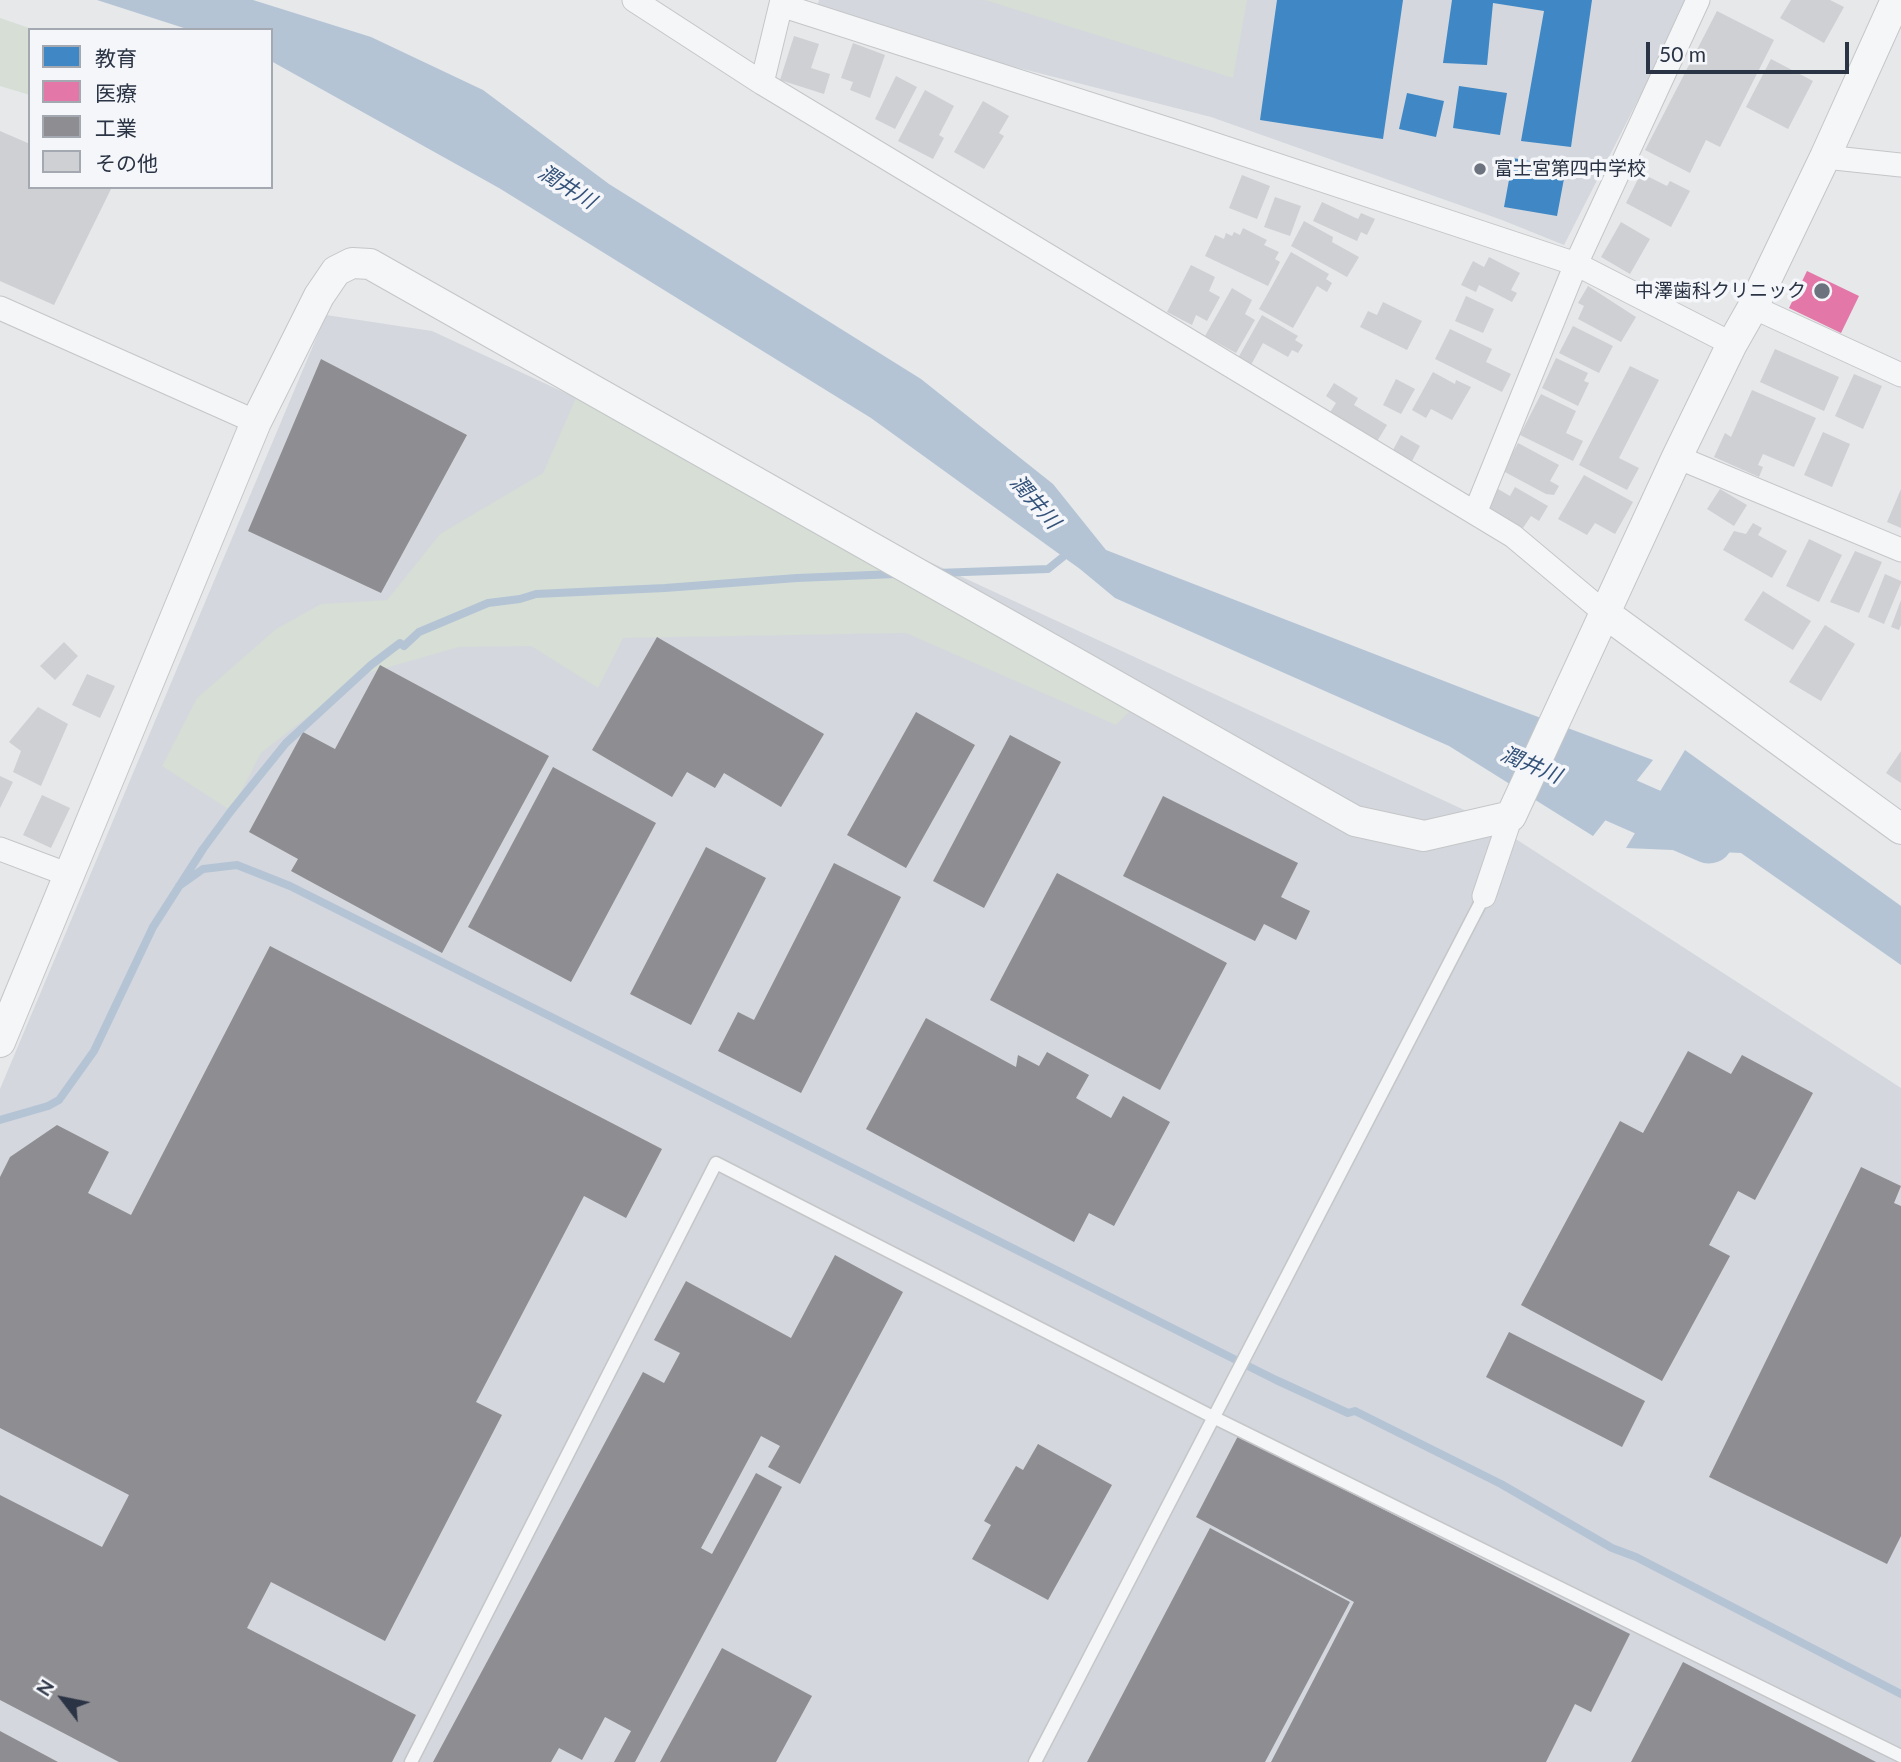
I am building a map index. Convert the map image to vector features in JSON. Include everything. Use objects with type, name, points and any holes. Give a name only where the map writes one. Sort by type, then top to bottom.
[{"type":"street","points":[[634,0],[762,83],[1513,536],[1606,614],[1901,829]]},
{"type":"street","points":[[1475,513],[1576,264],[1698,0]]},
{"type":"street","points":[[1485,897],[1511,816],[1677,457],[1732,344],[1754,307],[1896,0]]},
{"type":"street","points":[[762,83],[782,3],[1576,264],[1732,344]]},
{"type":"street","points":[[1825,157],[1901,165]]},
{"type":"street","points":[[0,1042],[256,422],[319,296],[336,271],[352,263],[370,264],[1355,821],[1424,836],[1511,816]]},
{"type":"street","points":[[1754,307],[1901,375]]},
{"type":"street","points":[[0,308],[256,422]]},
{"type":"street","points":[[1677,457],[1901,550]]},
{"type":"street","points":[[0,849],[69,875]]},
{"type":"lane","points":[[1035,1762],[1485,897]]},
{"type":"lane","points":[[411,1762],[716,1163],[1214,1418],[1901,1756]]},
{"type":"shaded area","name":"富士宮第四中学校","points":[[819,0],[1689,0],[1564,245],[1502,220],[1211,117],[815,16]]},
{"type":"shaded area","points":[[985,0],[1247,0],[1233,78]]},
{"type":"shaded area","points":[[0,18],[29,28],[28,94],[0,86]]},
{"type":"shaded area","points":[[326,315],[432,331],[1488,821],[1901,1088],[1901,1762],[0,1762],[0,1089]]},
{"type":"shaded area","points":[[576,398],[1134,707],[1116,725],[906,633],[623,638],[598,688],[531,646],[459,647],[361,675],[261,753],[231,811],[162,766],[197,698],[276,629],[321,604],[387,600],[440,534],[543,473]]},
{"type":"water","points":[[97,0],[253,0],[371,37],[483,90],[609,184],[921,379],[1053,484],[1106,550],[1653,760],[1593,836],[1449,746],[1115,598],[1080,569],[871,418],[499,188],[273,62],[273,28],[184,28]]},
{"type":"water","points":[[1685,750],[1901,906],[1901,965],[1741,853],[1626,848]]},
{"type":"building: 教育","points":[[1277,0],[1403,0],[1383,139],[1260,120]]},
{"type":"building: 教育","points":[[1452,0],[1592,0],[1571,147],[1521,141],[1544,11],[1493,3],[1487,65],[1443,63]]},
{"type":"building: 教育","points":[[1459,86],[1507,93],[1500,135],[1453,128]]},
{"type":"building: 教育","points":[[1407,93],[1444,101],[1436,137],[1399,129]]},
{"type":"building: 教育","points":[[1513,158],[1566,168],[1557,216],[1504,207]]},
{"type":"building: 医療","points":[[1807,271],[1859,296],[1841,333],[1789,308]]},
{"type":"building: 工業","points":[[321,359],[467,435],[381,593],[248,531]]},
{"type":"building: 工業","points":[[657,637],[824,734],[781,807],[724,773],[715,788],[687,772],[672,797],[592,750]]},
{"type":"building: 工業","points":[[380,665],[549,756],[442,953],[291,871],[298,859],[249,832],[303,732],[335,749]]},
{"type":"building: 工業","points":[[916,712],[975,745],[906,868],[847,835]]},
{"type":"building: 工業","points":[[1010,735],[1061,762],[984,908],[933,881]]},
{"type":"building: 工業","points":[[553,767],[656,823],[571,982],[468,927]]},
{"type":"building: 工業","points":[[1163,796],[1298,863],[1281,897],[1310,911],[1296,940],[1264,924],[1255,941],[1123,876]]},
{"type":"building: 工業","points":[[706,847],[766,878],[691,1025],[630,994]]},
{"type":"building: 工業","points":[[834,863],[901,897],[801,1093],[718,1051],[738,1012],[754,1020]]},
{"type":"building: 工業","points":[[1057,873],[1227,963],[1160,1090],[990,1000]]},
{"type":"building: 工業","points":[[270,946],[662,1149],[626,1218],[584,1196],[476,1402],[502,1415],[385,1641],[271,1582],[247,1628],[416,1715],[392,1762],[119,1762],[0,1700],[0,1495],[102,1547],[129,1495],[0,1428],[0,1177],[10,1157],[57,1125],[109,1152],[88,1193],[131,1215]]},
{"type":"building: 工業","points":[[926,1018],[1016,1067],[1018,1055],[1039,1066],[1047,1052],[1089,1075],[1076,1098],[1111,1118],[1123,1096],[1170,1122],[1114,1226],[1089,1213],[1074,1242],[866,1129]]},
{"type":"building: 工業","points":[[1688,1051],[1731,1074],[1742,1055],[1813,1093],[1755,1200],[1738,1191],[1709,1245],[1730,1256],[1662,1381],[1521,1305],[1620,1121],[1643,1133]]},
{"type":"building: 工業","points":[[1861,1167],[1901,1186],[1894,1203],[1901,1206],[1901,1536],[1887,1564],[1709,1477]]},
{"type":"building: 工業","points":[[835,1255],[903,1292],[800,1484],[768,1467],[780,1446],[761,1436],[701,1548],[712,1554],[756,1473],[782,1487],[635,1762],[614,1762],[631,1731],[605,1717],[582,1760],[559,1748],[551,1762],[433,1762],[643,1372],[664,1383],[680,1353],[654,1340],[686,1281],[791,1338]]},
{"type":"building: 工業","points":[[1509,1332],[1645,1401],[1622,1447],[1486,1377]]},
{"type":"building: 工業","points":[[1238,1436],[1630,1634],[1591,1712],[1575,1704],[1546,1762],[1271,1762],[1354,1602],[1196,1517]]},
{"type":"building: 工業","points":[[1038,1444],[1112,1485],[1048,1600],[972,1559],[991,1525],[984,1521],[1016,1466],[1023,1470]]},
{"type":"building: 工業","points":[[1210,1528],[1350,1602],[1265,1762],[1087,1762]]},
{"type":"building: 工業","points":[[722,1648],[812,1696],[776,1762],[660,1762]]},
{"type":"building: 工業","points":[[1683,1662],[1876,1762],[1631,1762]]},
{"type":"building: 工業","points":[[0,1731],[58,1762],[0,1762]]},
{"type":"building: その他","points":[[1791,0],[1830,0],[1844,7],[1824,43],[1780,18]]},
{"type":"building: その他","points":[[1717,11],[1774,40],[1720,147],[1706,140],[1690,173],[1645,150]]},
{"type":"building: その他","points":[[794,36],[819,44],[811,68],[830,74],[824,94],[780,80]]},
{"type":"building: その他","points":[[853,43],[885,55],[870,98],[850,90],[853,82],[841,78]]},
{"type":"building: その他","points":[[1771,59],[1813,81],[1788,129],[1746,107]]},
{"type":"building: その他","points":[[896,76],[917,87],[895,129],[875,119]]},
{"type":"building: その他","points":[[925,90],[954,106],[939,135],[944,138],[933,159],[898,141]]},
{"type":"building: その他","points":[[983,101],[1009,116],[999,133],[1004,136],[984,169],[954,152]]},
{"type":"building: その他","points":[[0,131],[28,143],[28,189],[111,189],[54,305],[0,281]]},
{"type":"building: その他","points":[[1641,173],[1667,186],[1670,181],[1690,191],[1671,227],[1626,203]]},
{"type":"building: その他","points":[[1242,175],[1270,186],[1257,219],[1229,208]]},
{"type":"building: その他","points":[[1275,197],[1301,206],[1290,236],[1264,227]]},
{"type":"building: その他","points":[[1322,202],[1358,219],[1361,213],[1375,219],[1367,235],[1361,232],[1357,241],[1313,221]]},
{"type":"building: その他","points":[[1304,221],[1333,237],[1332,242],[1359,257],[1347,277],[1291,246]]},
{"type":"building: その他","points":[[1621,222],[1650,239],[1630,274],[1601,257]]},
{"type":"building: その他","points":[[1243,228],[1267,240],[1264,245],[1279,252],[1275,259],[1280,262],[1268,286],[1205,256],[1215,235],[1224,239],[1226,233],[1232,236],[1234,232],[1240,235]]},
{"type":"building: その他","points":[[1291,252],[1329,274],[1326,279],[1332,283],[1327,292],[1317,286],[1293,328],[1259,309]]},
{"type":"building: その他","points":[[1489,257],[1520,273],[1511,290],[1517,293],[1512,302],[1479,285],[1476,292],[1461,285],[1473,261],[1484,267]]},
{"type":"building: その他","points":[[1191,265],[1215,277],[1209,291],[1220,297],[1207,321],[1196,315],[1192,325],[1167,312]]},
{"type":"building: その他","points":[[1588,286],[1636,317],[1621,342],[1578,319],[1584,306],[1578,303]]},
{"type":"building: その他","points":[[1232,288],[1252,300],[1245,314],[1255,320],[1236,353],[1205,336]]},
{"type":"building: その他","points":[[1466,296],[1494,309],[1483,333],[1455,321]]},
{"type":"building: その他","points":[[1383,302],[1422,321],[1407,350],[1360,327],[1368,311],[1377,315]]},
{"type":"building: その他","points":[[1262,315],[1298,336],[1295,340],[1303,345],[1298,353],[1292,350],[1288,357],[1263,343],[1251,365],[1238,358]]},
{"type":"building: その他","points":[[1573,326],[1613,346],[1599,373],[1559,353]]},
{"type":"building: その他","points":[[1450,329],[1492,349],[1486,362],[1511,374],[1502,392],[1435,359]]},
{"type":"building: その他","points":[[1775,349],[1839,377],[1824,411],[1760,382]]},
{"type":"building: その他","points":[[1556,358],[1588,373],[1584,381],[1589,383],[1578,406],[1542,388]]},
{"type":"building: その他","points":[[1630,366],[1659,380],[1619,458],[1639,468],[1627,490],[1579,465]]},
{"type":"building: その他","points":[[1433,372],[1455,384],[1456,380],[1471,387],[1452,420],[1431,409],[1426,418],[1412,410]]},
{"type":"building: その他","points":[[1854,374],[1882,386],[1863,429],[1835,416]]},
{"type":"building: その他","points":[[1396,379],[1415,389],[1401,414],[1383,405]]},
{"type":"building: その他","points":[[1334,383],[1358,398],[1354,405],[1387,425],[1376,443],[1329,414],[1336,403],[1326,396]]},
{"type":"building: その他","points":[[1752,390],[1816,418],[1794,467],[1763,454],[1758,465],[1763,467],[1759,477],[1714,457],[1725,433],[1731,437]]},
{"type":"building: その他","points":[[1541,394],[1576,411],[1566,433],[1583,441],[1573,461],[1520,435]]},
{"type":"building: その他","points":[[1823,432],[1850,444],[1832,487],[1804,475]]},
{"type":"building: その他","points":[[1401,435],[1420,446],[1412,461],[1393,450]]},
{"type":"building: その他","points":[[1518,443],[1559,465],[1550,481],[1559,486],[1554,495],[1546,494],[1503,471]]},
{"type":"building: その他","points":[[1584,475],[1633,502],[1615,534],[1595,523],[1587,535],[1558,519]]},
{"type":"building: その他","points":[[1515,487],[1548,506],[1539,521],[1531,516],[1523,528],[1488,507],[1498,489],[1510,496]]},
{"type":"building: その他","points":[[1720,489],[1747,505],[1734,526],[1707,509]]},
{"type":"building: その他","points":[[1901,489],[1901,528],[1887,522]]},
{"type":"building: その他","points":[[1753,523],[1762,528],[1758,535],[1787,551],[1772,578],[1723,550],[1734,531],[1746,534]]},
{"type":"building: その他","points":[[1809,539],[1842,555],[1819,602],[1786,586]]},
{"type":"building: その他","points":[[1855,551],[1882,562],[1859,613],[1830,602]]},
{"type":"building: その他","points":[[1885,574],[1901,583],[1884,624],[1868,617]]},
{"type":"building: その他","points":[[1763,591],[1811,621],[1793,650],[1744,620]]},
{"type":"building: その他","points":[[1901,600],[1901,625],[1899,630],[1891,627]]},
{"type":"building: その他","points":[[1825,625],[1855,644],[1821,701],[1789,682]]},
{"type":"building: その他","points":[[64,642],[78,656],[55,680],[40,666]]},
{"type":"building: その他","points":[[87,674],[115,686],[100,718],[72,705]]},
{"type":"building: その他","points":[[38,707],[68,724],[41,786],[13,772],[21,751],[9,742]]},
{"type":"building: その他","points":[[1901,751],[1901,783],[1886,773]]},
{"type":"building: その他","points":[[0,776],[13,782],[0,808]]},
{"type":"building: その他","points":[[42,795],[70,808],[51,848],[23,835]]},
{"type":"waterway","points":[[937,573],[1048,569],[1069,552]]},
{"type":"waterway","points":[[0,1120],[48,1106],[59,1100],[94,1051],[153,927],[231,811],[286,743],[371,665],[400,643],[404,646],[419,632],[488,603],[536,594],[896,574]]},
{"type":"waterway","name":"潤井川","points":[[1561,774],[1709,839]]},
{"type":"waterway","points":[[179,886],[203,869],[237,865],[290,886],[1276,1380],[1348,1413],[1355,1411],[1501,1484],[1612,1548],[1636,1557],[1901,1694]]},
{"type":"place","name":"富士宮第四中学校","points":[[1480,169]]},
{"type":"place","name":"中澤歯科クリニック","points":[[1822,291]]}]
